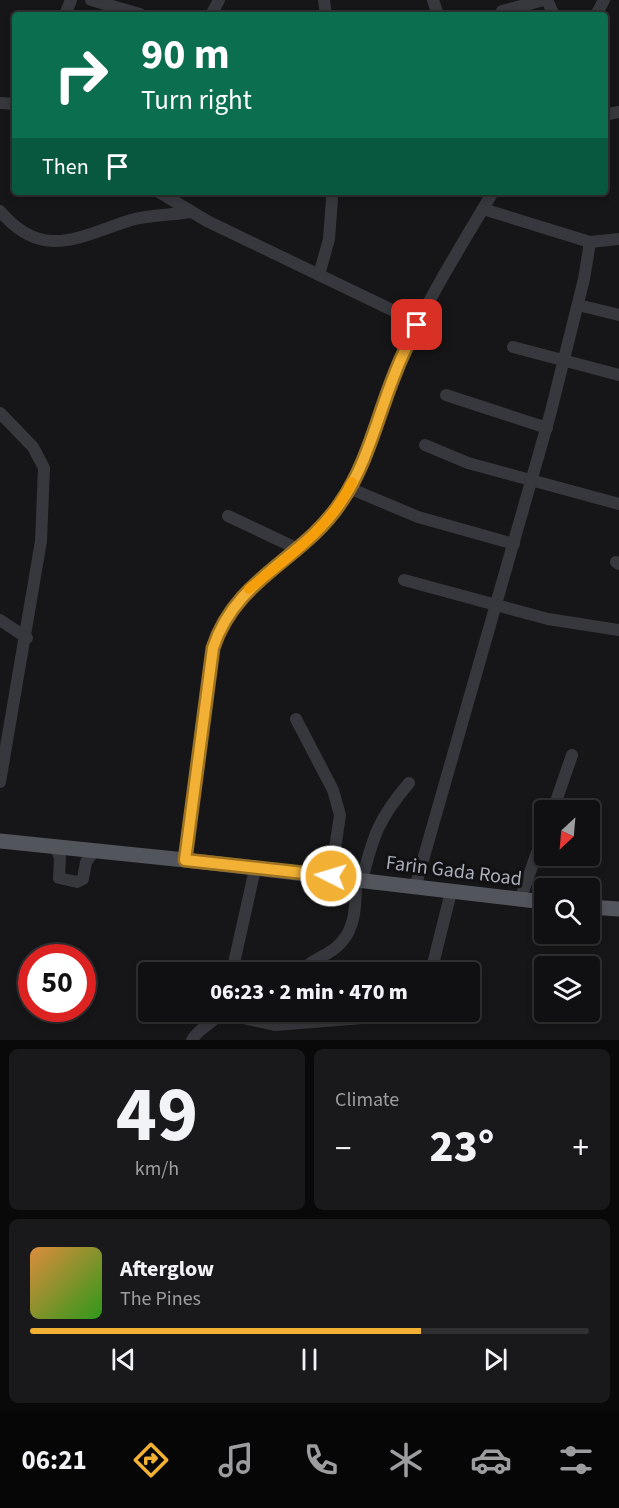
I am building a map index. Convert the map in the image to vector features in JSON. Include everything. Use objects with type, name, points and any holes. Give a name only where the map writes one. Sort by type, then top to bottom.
[{"type":"main road","name":"Farin Gada Road","points":[[0,841],[331,876],[534,901]]},
{"type":"main road","points":[[600,908],[619,909]]},
{"type":"street","points":[[91,0],[106,2],[134,12]]},
{"type":"street","points":[[502,11],[546,0]]},
{"type":"street","points":[[163,195],[191,212],[419,323]]},
{"type":"street","points":[[185,860],[213,648],[220,625],[246,591],[298,549],[329,519],[349,488],[373,435],[396,369],[419,323],[491,195]]},
{"type":"street","points":[[319,276],[328,239],[332,199]]},
{"type":"street","points":[[483,209],[590,243],[619,239]]},
{"type":"street","points":[[0,211],[16,227],[52,243],[89,235],[132,220],[191,212]]},
{"type":"street","points":[[416,888],[547,428],[578,305],[590,243]]},
{"type":"street","points":[[578,305],[619,315]]},
{"type":"street","points":[[513,347],[619,375]]},
{"type":"street","points":[[446,395],[547,428]]},
{"type":"street","points":[[0,412],[33,447],[44,468],[41,541],[27,638],[0,782]]},
{"type":"street","points":[[425,445],[468,463],[619,504]]},
{"type":"street","points":[[349,488],[418,517],[514,544]]},
{"type":"street","points":[[228,516],[298,549]]},
{"type":"street","points":[[404,580],[548,619],[619,630]]},
{"type":"street","points":[[0,620],[27,638]]},
{"type":"street","points":[[296,719],[333,790],[339,815],[331,876]]},
{"type":"street","points":[[556,800],[572,755]]},
{"type":"street","points":[[316,962],[337,948],[348,937],[356,912],[359,880],[372,838],[386,810],[409,783]]},
{"type":"street","points":[[55,847],[60,857],[59,878],[77,882],[83,879],[86,862],[94,851]]},
{"type":"street","points":[[520,900],[534,861]]},
{"type":"street","points":[[234,962],[255,869]]},
{"type":"street","points":[[434,962],[451,892]]},
{"type":"street","points":[[192,1040],[195,1034],[209,1022]]},
{"type":"street","points":[[263,1022],[275,1025],[310,1022]]},
{"type":"slow traffic","points":[[249,589],[307,542],[329,519],[343,500],[352,482]]},
{"type":"route","points":[[331,876],[185,860],[213,648],[220,625],[232,606],[246,591],[307,542],[343,500],[373,435],[396,369],[417,325]]}]
